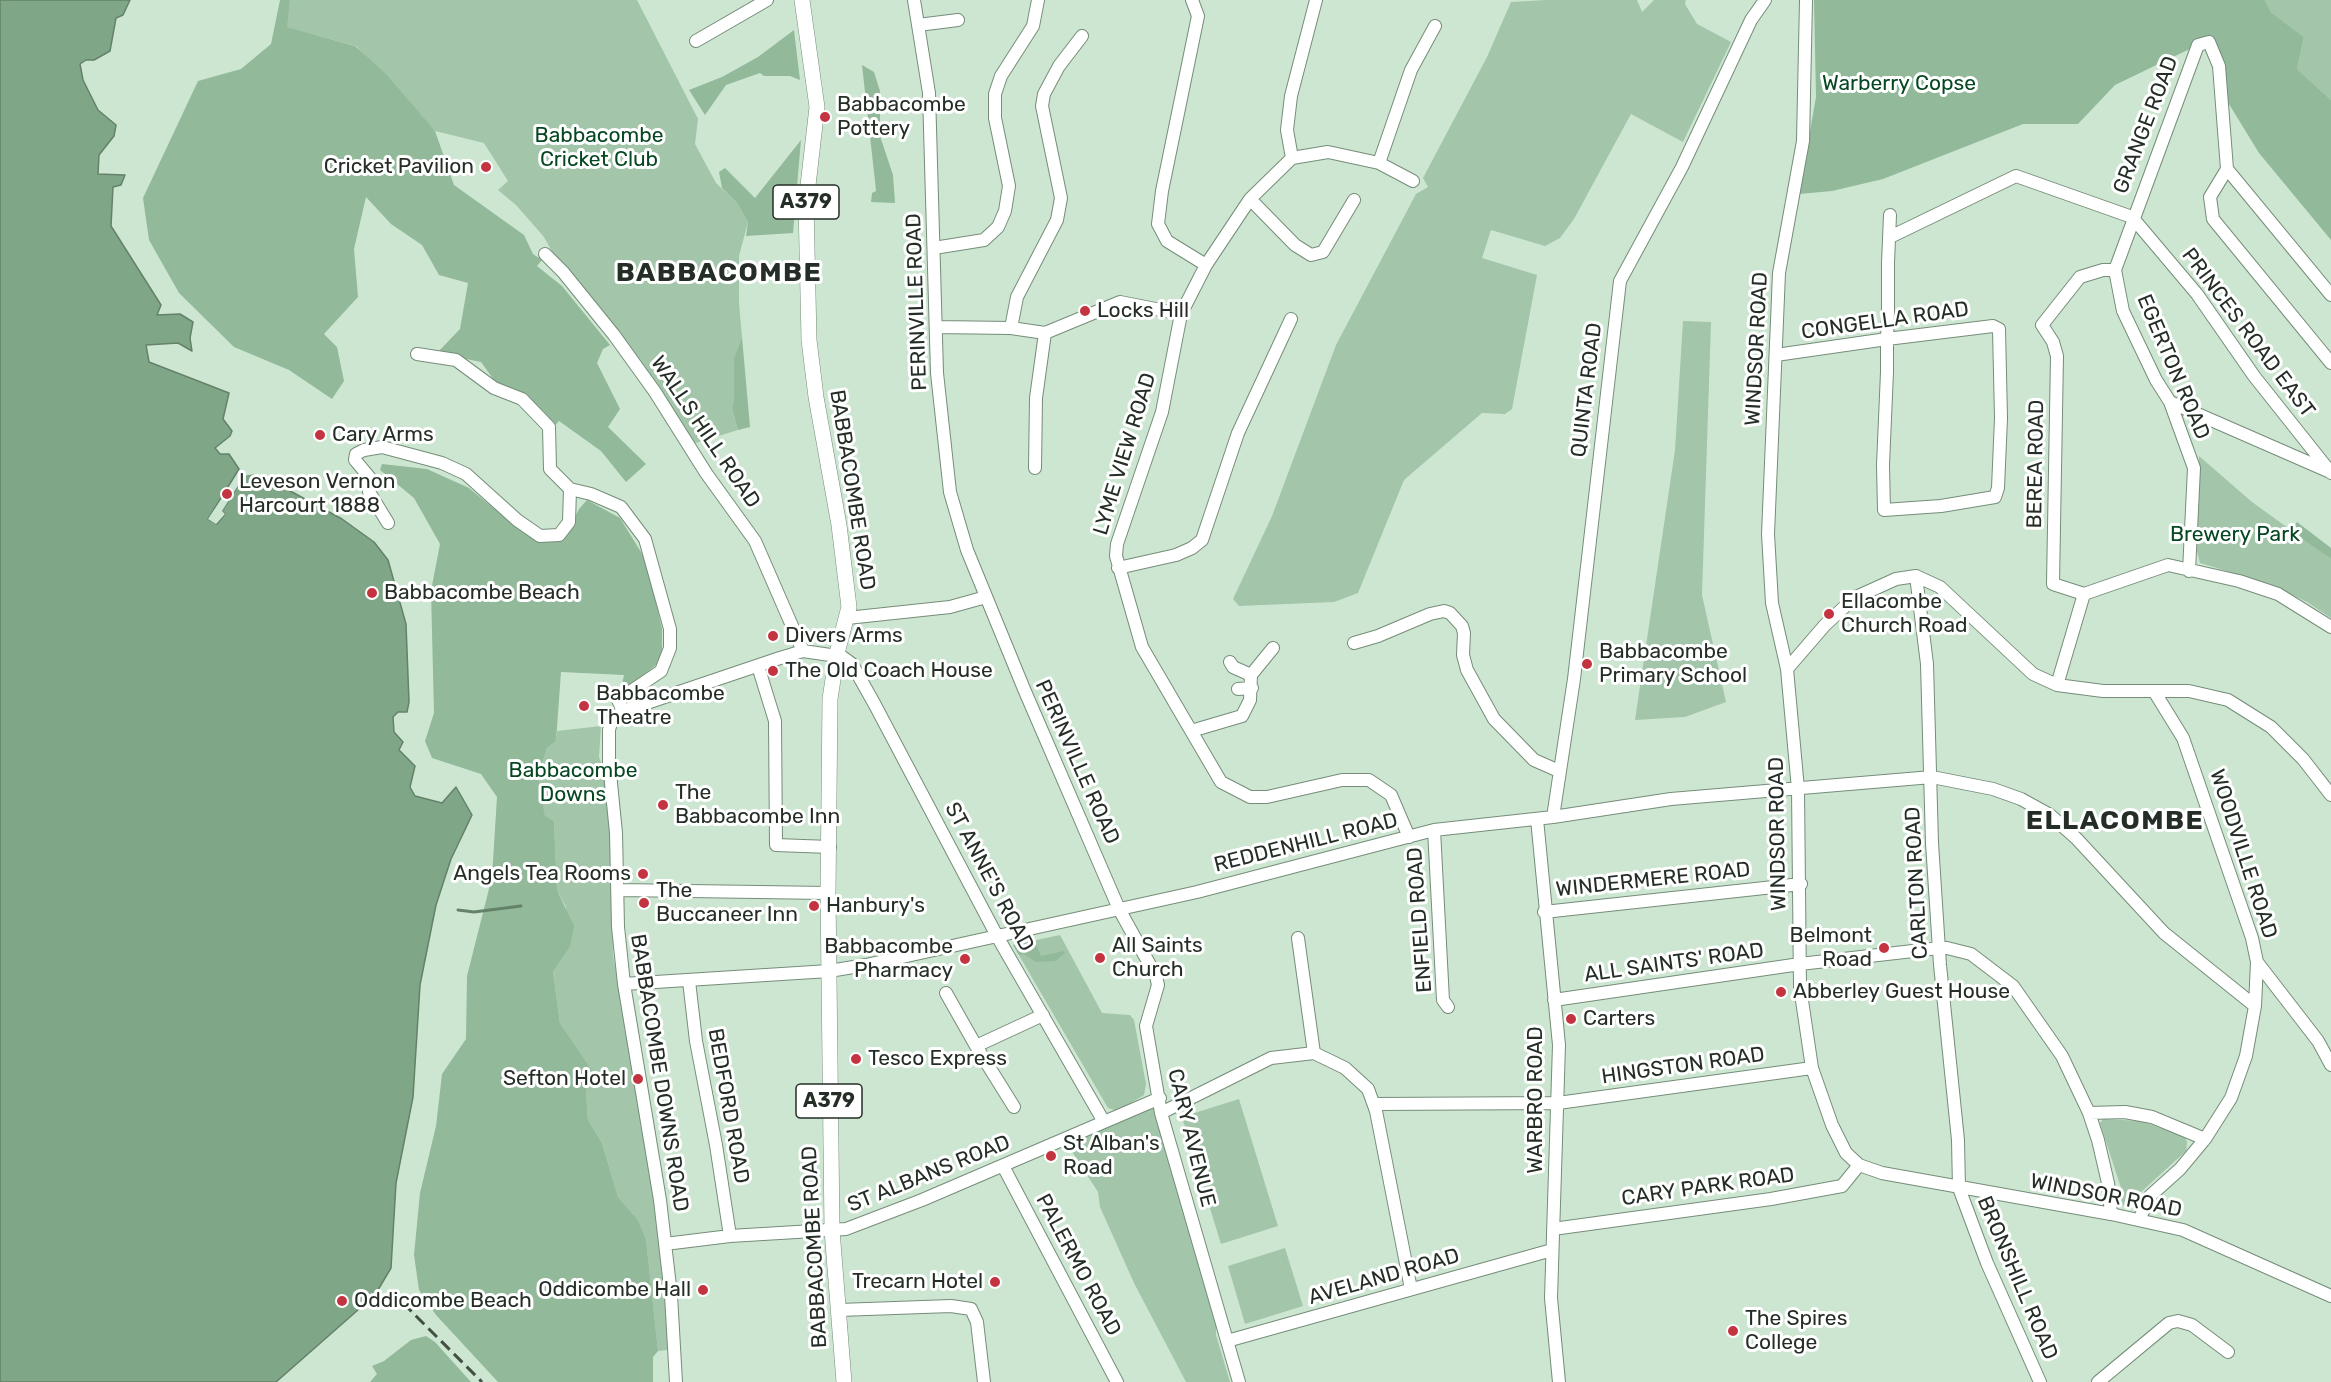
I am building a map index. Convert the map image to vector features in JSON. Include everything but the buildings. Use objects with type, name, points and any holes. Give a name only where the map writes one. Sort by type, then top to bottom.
[{"type":"main road","name":"BABBACOMBE ROAD","points":[[802,0],[817,107],[806,203],[809,340],[816,397],[839,525],[849,607],[837,654],[830,699],[828,893],[832,1230],[844,1382]]},
{"type":"street","points":[[696,41],[767,0]]},
{"type":"street","name":"PERINVILLE ROAD","points":[[914,0],[929,93],[937,373],[950,492],[967,550],[986,597],[1119,909]]},
{"type":"street","points":[[934,248],[984,240],[998,227],[1005,212],[1009,186],[995,118],[995,94],[1001,76],[1033,26],[1038,0]]},
{"type":"street","points":[[1192,0],[1198,16],[1162,191],[1158,224],[1167,241],[1206,265]]},
{"type":"street","points":[[1316,0],[1291,96],[1287,130],[1292,158],[1328,152],[1379,163],[1413,181]]},
{"type":"street","name":"QUINTA ROAD","points":[[1553,817],[1574,679],[1620,281],[1682,167],[1751,20],[1765,0]]},
{"type":"street","name":"WINDSOR ROAD","points":[[1806,0],[1803,141],[1779,273],[1768,534],[1772,603],[1787,669],[1798,789],[1801,884],[1800,987],[1812,1068],[1836,1136],[1846,1152],[1859,1165],[1882,1173],[2111,1214],[2183,1230],[2331,1296]]},
{"type":"street","points":[[918,25],[958,20]]},
{"type":"street","points":[[1379,163],[1412,70],[1435,26]]},
{"type":"street","points":[[1011,328],[1017,297],[1057,219],[1060,198],[1042,106],[1044,94],[1059,66],[1082,36]]},
{"type":"street","name":"GRANGE ROAD","points":[[2133,217],[2198,45],[2210,42],[2219,66],[2227,169]]},
{"type":"street","name":"LYME VIEW ROAD","points":[[1292,158],[1250,199],[1206,265],[1181,314],[1162,412],[1117,544],[1118,568],[1142,647],[1221,782],[1250,797],[1267,796],[1342,780],[1370,780],[1391,795],[1409,837]]},
{"type":"street","points":[[2331,295],[2227,169],[2210,197],[2213,219],[2331,363]]},
{"type":"street","points":[[1890,237],[2016,176],[2133,217]]},
{"type":"street","points":[[1250,199],[1296,245],[1311,255],[1323,252],[1354,200]]},
{"type":"street","points":[[1887,339],[1890,215]]},
{"type":"street","name":"EGERTON ROAD","points":[[2133,217],[2115,270],[2123,311],[2156,380],[2170,402],[2194,468],[2189,571]]},
{"type":"street","name":"PRINCES ROAD EAST","points":[[2133,217],[2197,294],[2254,376],[2330,472]]},
{"type":"street","name":"WALLS HILL ROAD","points":[[545,254],[563,272],[614,335],[755,542],[802,651]]},
{"type":"street","name":"BEREA ROAD","points":[[2084,594],[2054,584],[2057,356],[2053,342],[2042,325],[2080,277],[2103,270],[2115,270]]},
{"type":"street","points":[[936,327],[1011,328],[1045,333],[1120,302],[1181,314]]},
{"type":"street","points":[[1118,568],[1176,555],[1202,540],[1238,433],[1291,319]]},
{"type":"street","name":"CONGELLA ROAD","points":[[1776,355],[1838,348],[1887,339],[1993,326],[1999,329],[2001,418],[1998,488],[1995,497],[1941,506],[1884,510],[1887,339]]},
{"type":"street","points":[[1035,468],[1036,398],[1045,333]]},
{"type":"street","points":[[388,523],[369,492],[370,478],[355,460],[357,454],[364,450],[382,447],[441,463],[465,474],[517,520],[540,536],[559,535],[569,522],[570,489],[550,469],[549,427],[522,399],[494,388],[456,360],[417,354]]},
{"type":"street","points":[[2170,402],[2330,472]]},
{"type":"street","name":"BABBACOMBE DOWNS ROAD","points":[[570,489],[591,494],[621,507],[645,539],[670,629],[670,648],[661,671],[618,700],[623,711],[612,719],[609,730],[609,763],[616,833],[618,927],[624,984],[665,1244],[671,1295],[676,1382]]},
{"type":"street","points":[[2057,685],[2084,594],[2168,565],[2239,581],[2278,594],[2331,627]]},
{"type":"street","points":[[1787,669],[1817,633],[1854,598],[1896,579],[1916,576],[1940,587],[2033,674],[2057,685],[2103,691],[2189,692],[2228,700],[2271,727],[2303,759],[2331,795]]},
{"type":"street","name":"CARLTON ROAD","points":[[1916,576],[1928,664],[1932,843],[1939,948],[1957,1122],[1959,1188]]},
{"type":"street","points":[[847,618],[950,607],[986,597]]},
{"type":"street","points":[[1354,643],[1378,636],[1430,614],[1444,611],[1450,613],[1462,626],[1463,655],[1467,670],[1494,719],[1534,760],[1559,771]]},
{"type":"street","points":[[1238,688],[1251,681],[1274,648]]},
{"type":"street","points":[[623,711],[802,651],[837,654]]},
{"type":"street","name":"ST ANNE'S ROAD","points":[[837,654],[852,664],[997,936],[1104,1122]]},
{"type":"street","points":[[1230,662],[1251,681]]},
{"type":"street","points":[[758,666],[775,721],[776,845],[830,847]]},
{"type":"street","points":[[1191,731],[1242,716],[1248,709],[1251,681]]},
{"type":"street","name":"WOODVILLE ROAD","points":[[2139,1220],[2151,1196],[2180,1169],[2205,1139],[2230,1098],[2246,1056],[2255,1006],[2258,962],[2252,938],[2183,738],[2154,691]]},
{"type":"street","name":"REDDENHILL ROAD","points":[[624,984],[829,971],[1197,892],[1434,830],[1553,817],[1671,799],[1932,777],[1993,789],[2021,799],[2050,815],[2076,838],[2164,933],[2255,1006]]},
{"type":"street","name":"WARBRO ROAD","points":[[1537,819],[1544,912],[1559,1045],[1551,1298],[1559,1382]]},
{"type":"street","name":"ENFIELD ROAD","points":[[1434,830],[1443,1000],[1448,1007]]},
{"type":"street","name":"WINDERMERE ROAD","points":[[1544,912],[1801,884]]},
{"type":"street","points":[[619,890],[828,893]]},
{"type":"street","name":"CARY AVENUE","points":[[1119,909],[1158,985],[1146,1026],[1161,1113],[1239,1382]]},
{"type":"street","points":[[1298,938],[1314,1053]]},
{"type":"street","points":[[1800,964],[1947,948],[1971,954],[2013,987],[2062,1056],[2089,1113],[2108,1183],[2111,1214]]},
{"type":"street","points":[[2258,962],[2318,1041],[2331,1065]]},
{"type":"street","name":"ALL SAINTS' ROAD","points":[[1554,1000],[1800,964]]},
{"type":"street","name":"BEDFORD ROAD","points":[[689,981],[696,1041],[716,1145],[730,1236]]},
{"type":"street","points":[[946,993],[1014,1107]]},
{"type":"street","points":[[976,1046],[1043,1015]]},
{"type":"street","points":[[1161,1113],[1271,1058],[1314,1053],[1345,1068],[1368,1089],[1374,1104],[1411,1290]]},
{"type":"street","name":"HINGSTON ROAD","points":[[1374,1104],[1558,1103],[1812,1068]]},
{"type":"street","name":"ST ALBANS ROAD","points":[[665,1244],[730,1236],[832,1230],[857,1225],[1003,1166],[1160,1098]]},
{"type":"street","points":[[2089,1113],[2125,1112],[2152,1117],[2205,1139]]},
{"type":"street","name":"CARY PARK ROAD","points":[[1553,1229],[1771,1199],[1842,1186],[1859,1165]]},
{"type":"street","name":"PALERMO ROAD","points":[[1003,1166],[1118,1382]]},
{"type":"street","name":"BRONSHILL ROAD","points":[[1959,1188],[1987,1263],[2040,1382]]},
{"type":"street","name":"AVELAND ROAD","points":[[1227,1341],[1552,1250]]},
{"type":"street","points":[[838,1311],[951,1306],[971,1308],[977,1322],[984,1382]]},
{"type":"street","points":[[2104,1380],[2169,1323],[2178,1321],[2192,1325],[2228,1352]]},
{"type":"green space","points":[[280,0],[290,0],[287,27],[355,46],[386,74],[435,131],[454,185],[524,235],[533,254],[542,260],[537,266],[562,286],[610,345],[603,349],[597,363],[620,409],[608,427],[646,464],[626,482],[601,451],[559,421],[553,428],[544,412],[494,380],[481,362],[437,353],[460,329],[468,283],[439,275],[422,245],[391,224],[366,197],[354,249],[358,297],[324,334],[337,347],[344,381],[332,399],[289,370],[234,347],[179,293],[149,240],[143,198],[198,81],[241,69],[271,44]]},
{"type":"green space","name":"Babbacombe Cricket Club","points":[[290,0],[637,0],[698,119],[695,144],[716,183],[737,203],[748,222],[739,256],[742,337],[734,357],[732,408],[738,430],[686,446],[617,331],[568,268],[554,255],[544,237],[516,205],[498,190],[508,181],[484,143],[435,131],[356,46],[286,27]]},
{"type":"green space","points":[[1637,0],[1642,12],[1654,0],[1686,0],[1685,4],[1697,24],[1731,42],[1683,142],[1631,114],[1574,219],[1560,238],[1545,246],[1491,230],[1482,258],[1537,275],[1512,409],[1505,414],[1482,413],[1404,480],[1358,593],[1334,602],[1239,606],[1233,599],[1272,516],[1336,345],[1416,194],[1428,187],[1423,178],[1487,57],[1511,2]]},
{"type":"green space","name":"Warberry Copse","points":[[1814,0],[2265,0],[2271,12],[2304,37],[2297,69],[2331,100],[2331,240],[2259,153],[2221,91],[2209,42],[2198,45],[2115,85],[2078,124],[2023,124],[1883,179],[1832,191],[1799,194],[1816,97]]},
{"type":"green space","points":[[2265,0],[2331,0],[2331,100],[2297,69],[2304,37],[2271,12]]},
{"type":"green space","points":[[794,30],[800,80],[790,76],[764,76],[760,73],[726,85],[705,115],[689,90],[722,77],[758,57]]},
{"type":"green space","points":[[862,65],[874,72],[880,91],[880,136],[893,175],[895,203],[871,202],[872,193],[876,191]]},
{"type":"green space","points":[[801,140],[793,233],[746,236],[748,222],[737,203],[722,188],[719,172],[725,168],[755,198]]},
{"type":"green space","points":[[1683,321],[1711,322],[1702,595],[1726,702],[1685,717],[1635,720],[1675,450]]},
{"type":"green space","points":[[742,337],[750,427],[738,430],[732,408],[734,357]]},
{"type":"green space","name":"Brewery Park","points":[[2199,456],[2252,502],[2331,559],[2331,618],[2307,602],[2270,584],[2200,563],[2197,551]]},
{"type":"green space","points":[[382,464],[427,469],[469,488],[508,520],[541,541],[565,537],[579,509],[587,500],[620,518],[646,560],[662,629],[662,660],[620,694],[624,675],[561,672],[556,741],[547,748],[538,776],[545,816],[554,821],[557,890],[574,926],[570,947],[553,972],[560,1023],[592,1070],[586,1092],[588,1120],[602,1143],[618,1197],[638,1220],[646,1239],[658,1351],[653,1357],[653,1382],[498,1382],[436,1315],[419,1290],[414,1255],[420,1193],[436,1126],[442,1074],[466,1039],[467,976],[492,877],[497,797],[481,774],[432,758],[425,741],[434,713],[431,591],[440,544],[414,498],[380,470]]},
{"type":"green space","points":[[2297,522],[2331,548],[2331,559],[2291,531]]},
{"type":"green space","name":"Babbacombe Downs","points":[[601,726],[599,757],[604,770],[610,803],[613,954],[662,1250],[668,1350],[658,1351],[646,1239],[638,1220],[618,1197],[602,1143],[588,1120],[586,1092],[592,1070],[560,1023],[553,972],[570,947],[566,907],[557,890],[554,821],[545,817],[538,776],[547,748],[556,741],[557,731]]},
{"type":"green space","points":[[1060,935],[1102,1013],[1130,1015],[1134,1020],[1146,1084],[1144,1095],[1118,1111],[1108,1108],[1013,945]]},
{"type":"green space","points":[[1034,940],[1041,956],[1064,951],[1065,953],[1055,961],[1036,962],[1024,954],[1019,955],[1013,945]]},
{"type":"green space","points":[[1239,1099],[1278,1226],[1221,1244],[1182,1117]]},
{"type":"green space","points":[[1156,1103],[1216,1314],[1216,1335],[1230,1382],[1186,1382],[1134,1283],[1100,1207],[1098,1192],[1067,1144]]},
{"type":"green space","points":[[2103,1119],[2141,1121],[2185,1137],[2187,1142],[2186,1151],[2140,1193],[2130,1206],[2119,1205],[2121,1188],[2100,1123]]},
{"type":"green space","points":[[1285,1248],[1303,1306],[1245,1324],[1228,1266]]},
{"type":"green space","points":[[426,1336],[435,1342],[471,1382],[370,1382],[377,1374],[372,1366],[384,1361],[411,1340]]},
{"type":"shaded area","points":[[0,0],[130,0],[123,15],[116,18],[110,51],[94,60],[86,60],[80,64],[83,80],[98,110],[116,125],[114,136],[99,155],[98,174],[125,175],[121,185],[113,187],[111,226],[161,305],[157,315],[180,314],[193,322],[190,338],[192,351],[178,343],[146,345],[149,362],[229,393],[223,419],[232,431],[230,436],[215,448],[220,454],[229,454],[239,469],[208,519],[217,524],[225,514],[222,511],[244,476],[253,474],[268,479],[342,519],[374,542],[388,560],[406,624],[409,702],[407,712],[398,712],[393,717],[394,732],[403,742],[399,750],[415,766],[410,787],[415,796],[442,803],[456,787],[472,815],[451,859],[436,905],[420,985],[413,1097],[396,1183],[391,1268],[375,1295],[276,1382],[0,1382]]},
{"type":"pier","points":[[242,468],[212,518],[216,520],[221,514],[219,510],[242,474],[253,471],[261,473],[244,476],[222,511],[225,514],[216,524],[208,519]]},
{"type":"waterway","points":[[458,910],[474,912],[521,906]]},
{"type":"railway","points":[[403,1303],[482,1382]]},
{"type":"place","name":"Babbacombe Pottery","points":[[825,117]]},
{"type":"place","name":"Cricket Pavilion","points":[[486,167]]},
{"type":"place","name":"Locks Hill","points":[[1085,311]]},
{"type":"place","name":"Cary Arms","points":[[320,435]]},
{"type":"place","name":"Leveson Vernon Harcourt 1888","points":[[227,494]]},
{"type":"place","name":"Babbacombe Beach","points":[[372,593]]},
{"type":"place","name":"Ellacombe Church Road","points":[[1829,614]]},
{"type":"place","name":"Divers Arms","points":[[773,636]]},
{"type":"place","name":"Babbacombe Primary School","points":[[1587,664]]},
{"type":"place","name":"The Old Coach House","points":[[773,671]]},
{"type":"place","name":"Babbacombe Theatre","points":[[584,706]]},
{"type":"place","name":"The Babbacombe Inn","points":[[663,805]]},
{"type":"place","name":"Angels Tea Rooms","points":[[643,874]]},
{"type":"place","name":"The Buccaneer Inn","points":[[644,903]]},
{"type":"place","name":"Hanbury's","points":[[814,906]]},
{"type":"place","name":"Belmont Road","points":[[1884,948]]},
{"type":"place","name":"All Saints Church","points":[[1100,958]]},
{"type":"place","name":"Babbacombe Pharmacy","points":[[965,959]]},
{"type":"place","name":"Abberley Guest House","points":[[1781,992]]},
{"type":"place","name":"Carters","points":[[1571,1019]]},
{"type":"place","name":"Tesco Express","points":[[856,1059]]},
{"type":"place","name":"Sefton Hotel","points":[[638,1079]]},
{"type":"place","name":"St Alban's Road","points":[[1051,1156]]},
{"type":"place","name":"Trecarn Hotel","points":[[995,1282]]},
{"type":"place","name":"Oddicombe Hall","points":[[703,1290]]},
{"type":"place","name":"Oddicombe Beach","points":[[342,1301]]},
{"type":"place","name":"The Spires College","points":[[1733,1331]]},
{"type":"district","name":"BABBACOMBE","points":[[719,273]]},
{"type":"district","name":"ELLACOMBE","points":[[2115,821]]}]
